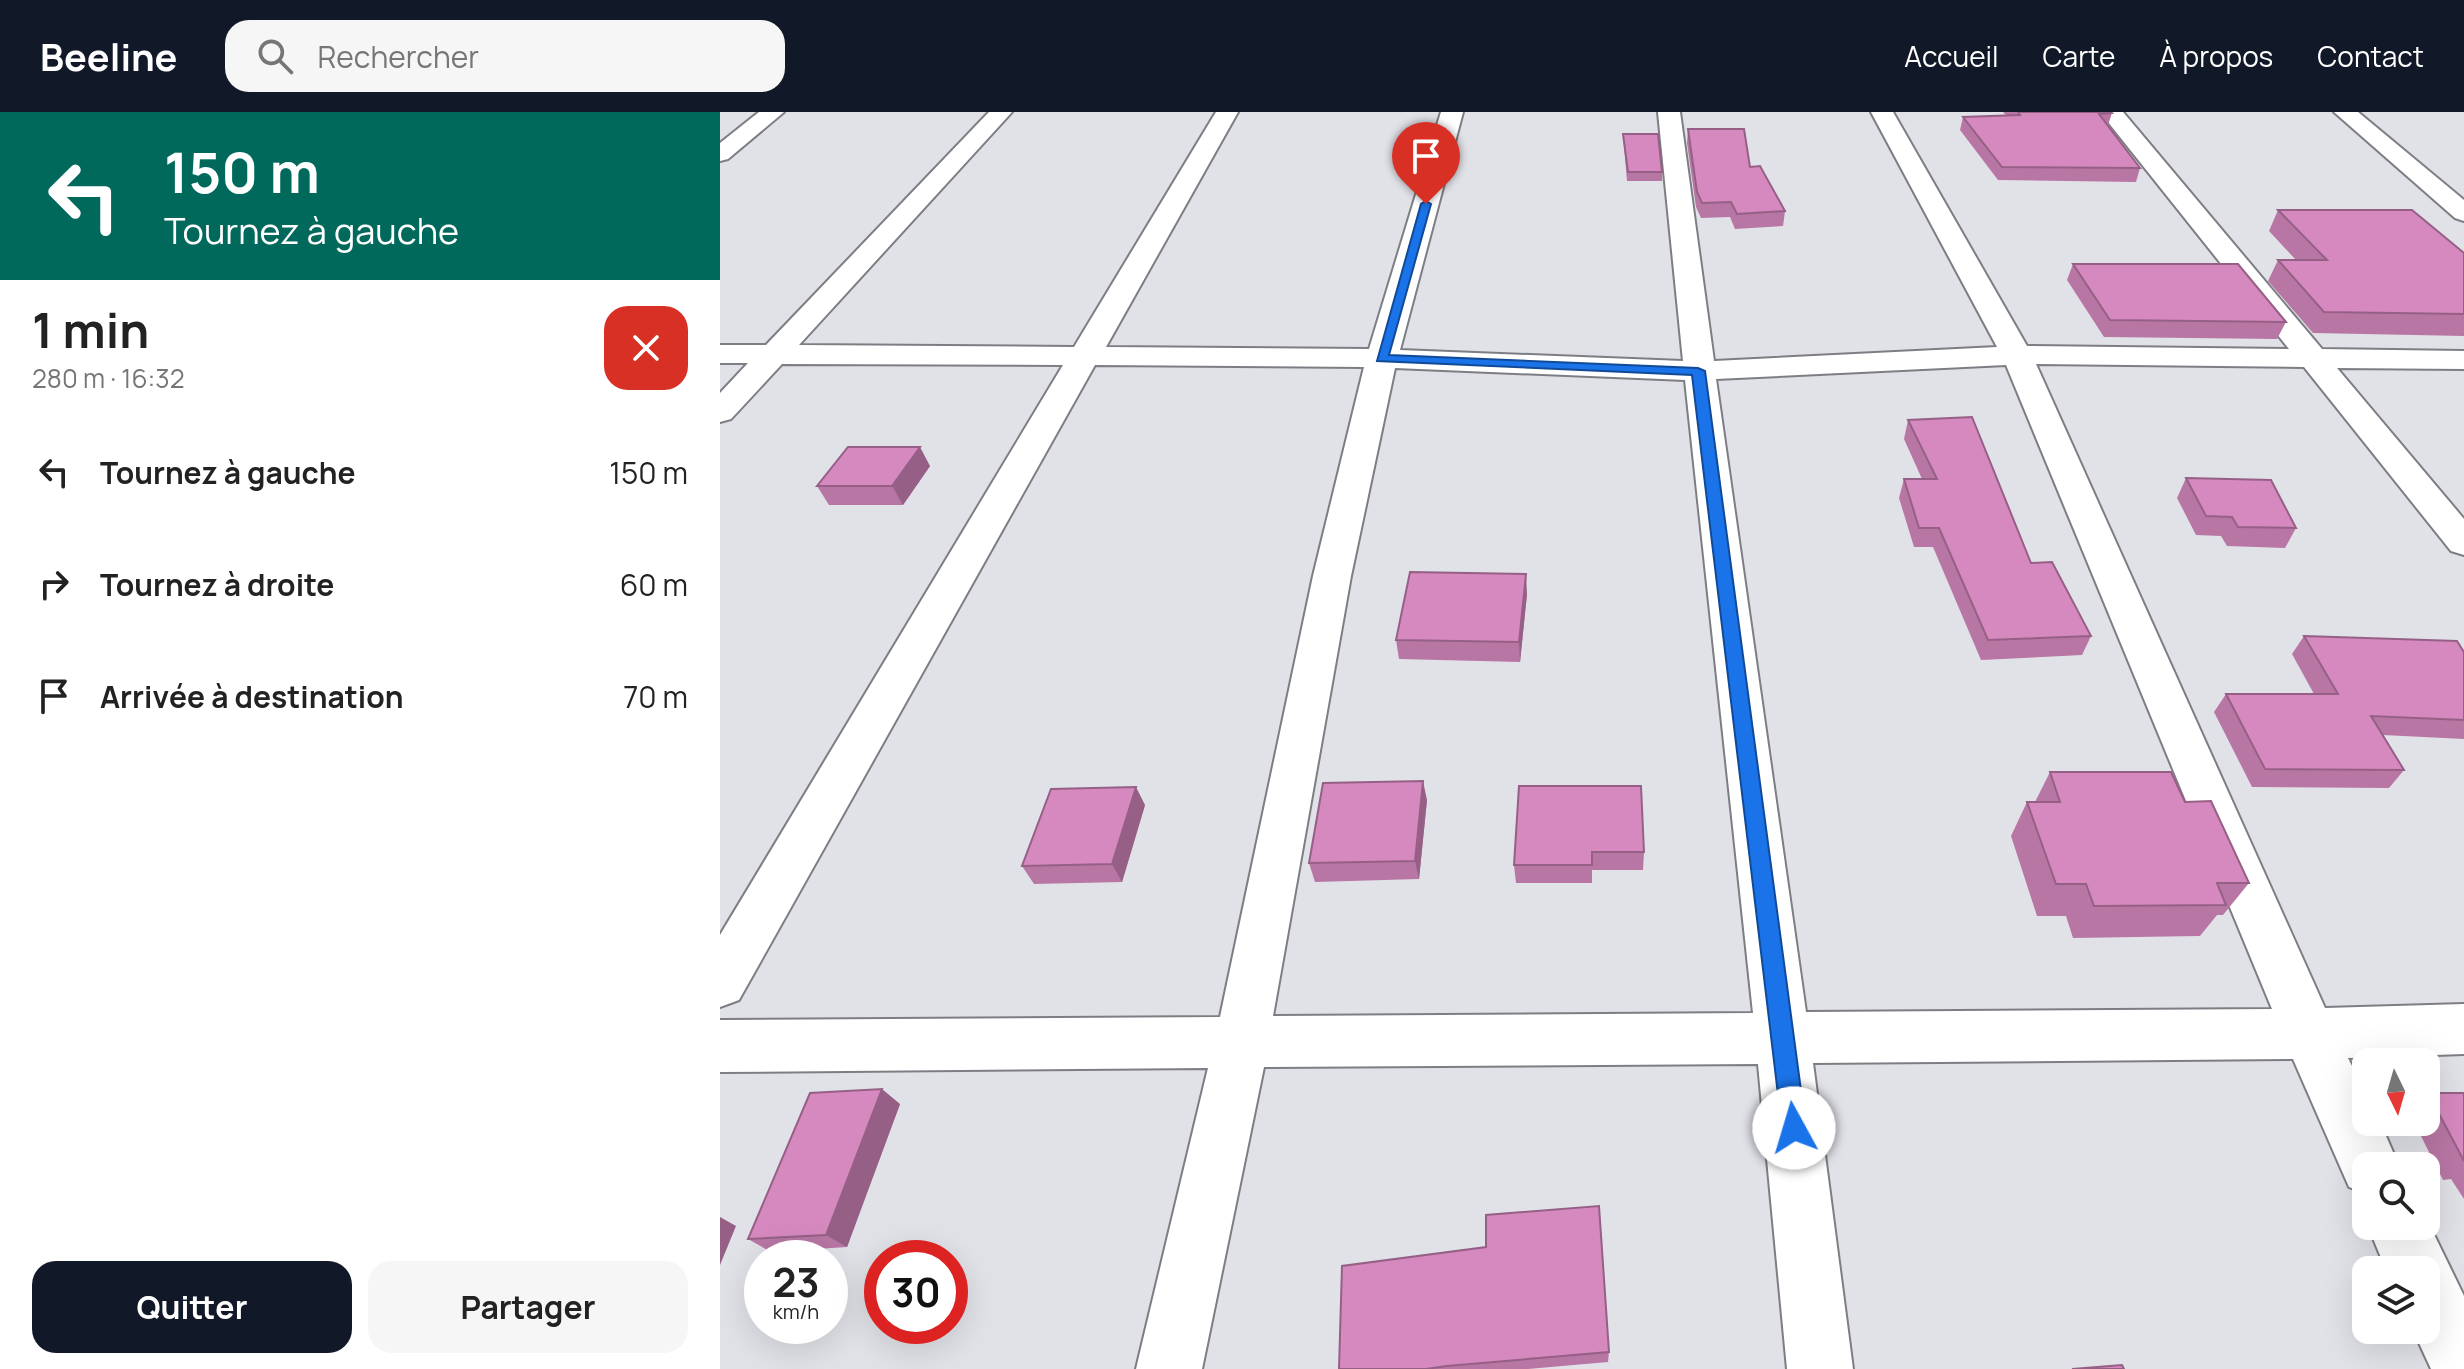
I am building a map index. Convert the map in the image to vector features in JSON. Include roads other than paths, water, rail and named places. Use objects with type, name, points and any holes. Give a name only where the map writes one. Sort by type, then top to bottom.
[{"type":"street","points":[[720,154],[773,112]]},
{"type":"street","points":[[720,412],[770,355],[1001,112]]},
{"type":"street","points":[[720,983],[1227,112]]},
{"type":"street","points":[[1169,1369],[1241,1045],[1332,576],[1382,358],[1452,112]]},
{"type":"street","points":[[1669,112],[1698,371],[1785,1037],[1820,1369]]},
{"type":"street","points":[[1882,112],[2017,355],[2309,1034],[2364,1152]]},
{"type":"street","points":[[2111,112],[2464,543]]},
{"type":"street","points":[[2345,112],[2464,213]]},
{"type":"street","points":[[720,354],[1382,358],[1698,371],[2017,355],[2464,360]]},
{"type":"street","points":[[720,1046],[1241,1045],[2309,1034],[2464,1029]]},
{"type":"street","points":[[2440,1316],[2464,1368]]}]
